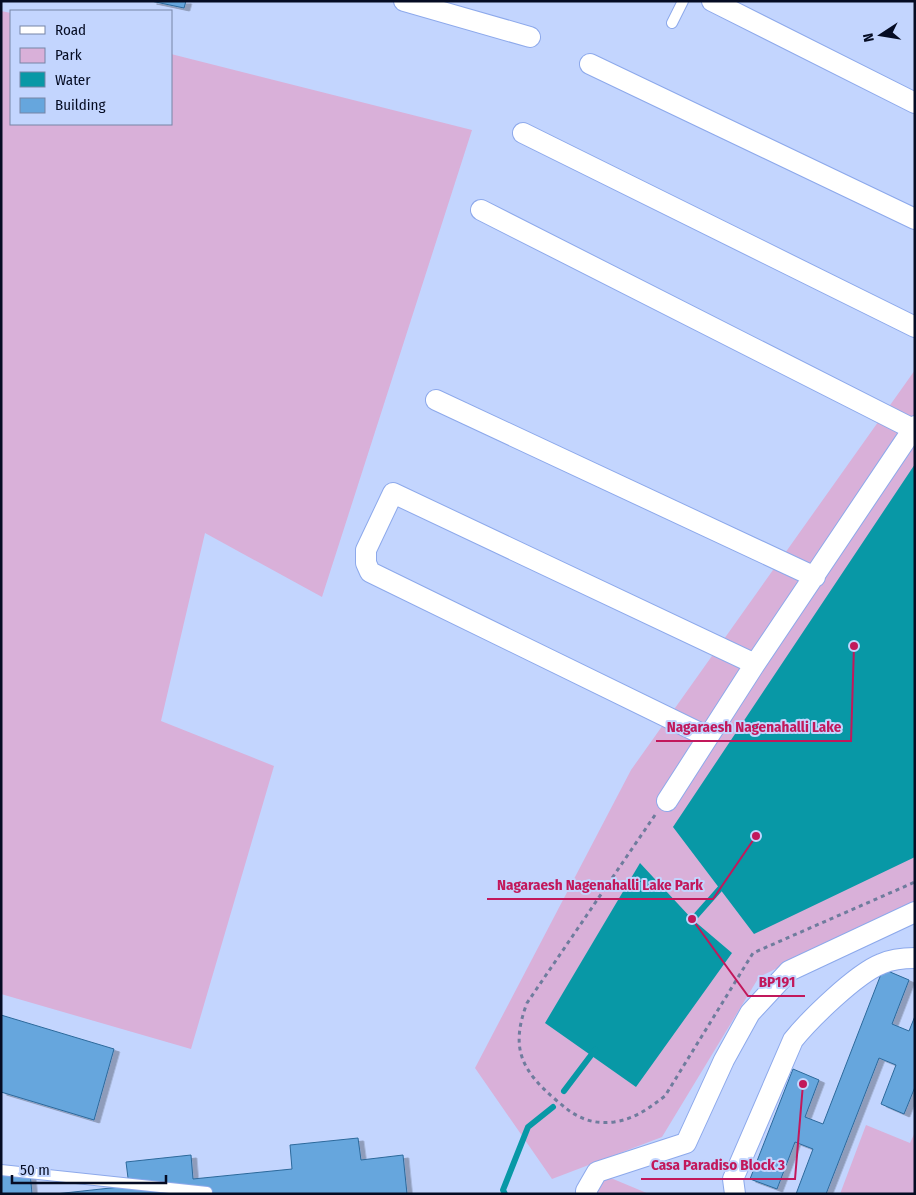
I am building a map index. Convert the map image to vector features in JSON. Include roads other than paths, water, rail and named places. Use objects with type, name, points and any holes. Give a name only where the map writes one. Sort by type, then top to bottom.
[{"type":"street","points":[[404,1],[530,37]]},
{"type":"street","points":[[712,1],[915,102]]},
{"type":"street","points":[[590,64],[915,219]]},
{"type":"street","points":[[523,133],[915,327]]},
{"type":"street","points":[[481,210],[914,427],[755,664],[667,801]]},
{"type":"street","points":[[436,400],[815,577]]},
{"type":"street","points":[[708,737],[370,572],[366,563],[366,550],[393,492],[755,664]]},
{"type":"street","points":[[587,1194],[586,1191],[597,1172],[686,1143],[724,1060],[750,1012],[789,971],[915,912]]},
{"type":"street","points":[[734,1186],[793,1040],[809,1020],[870,968],[909,961]]},
{"type":"lane","points":[[672,23],[683,1]]},
{"type":"lane","points":[[1,1170],[207,1192]]},
{"type":"water","points":[[915,464],[915,857],[754,934],[673,827]]},
{"type":"water","points":[[640,863],[692,919],[732,953],[636,1087],[545,1023]]},
{"type":"waterway","points":[[687,926],[725,883]]},
{"type":"waterway","points":[[564,1091],[595,1050]]},
{"type":"waterway","points":[[505,1194],[503,1190],[528,1127],[553,1107]]},
{"type":"place","name":"Nagaraesh Nagenahalli Lake","points":[[854,646]]},
{"type":"place","name":"Nagaraesh Nagenahalli Lake Park","points":[[756,836]]},
{"type":"place","name":"BP191","points":[[692,919]]},
{"type":"place","name":"Casa Paradiso Block 3","points":[[803,1084]]}]
